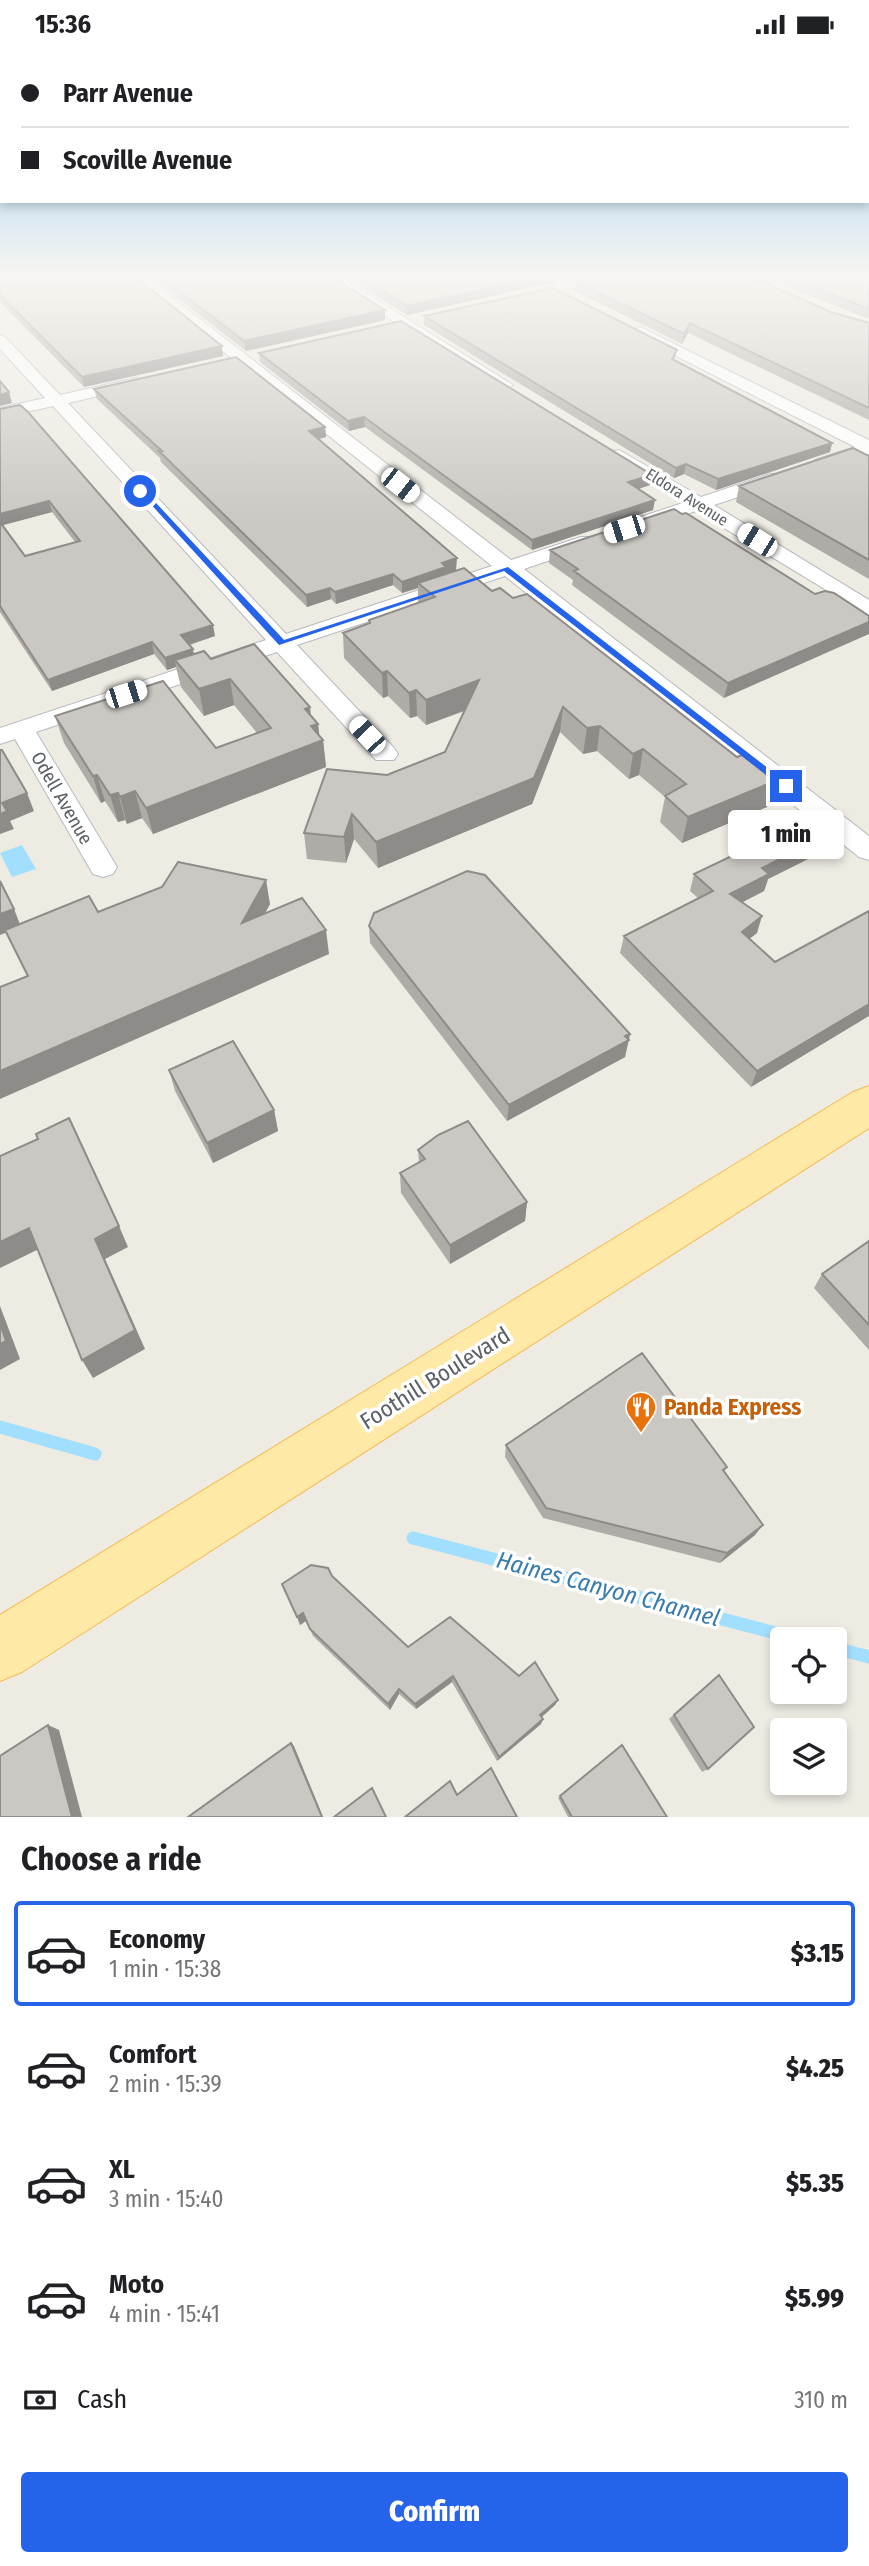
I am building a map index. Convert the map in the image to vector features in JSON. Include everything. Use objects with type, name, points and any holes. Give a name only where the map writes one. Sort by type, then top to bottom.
[{"type":"main road","name":"Foothill Boulevard","points":[[0,1650],[869,1105]]},
{"type":"street","points":[[16,358],[385,754]]},
{"type":"street","points":[[239,358],[869,850]]},
{"type":"street","points":[[215,366],[253,358]]},
{"type":"street","points":[[461,358],[521,395]]},
{"type":"street","points":[[691,358],[869,447]]},
{"type":"street","points":[[0,414],[149,380]]},
{"type":"street","name":"Eldora Avenue","points":[[604,446],[869,609]]},
{"type":"street","points":[[11,732],[869,447]]},
{"type":"street","name":"Odell Avenue","points":[[0,710],[11,732],[103,867]]},
{"type":"water","points":[[22,845],[36,869],[12,877],[0,853]]},
{"type":"building","points":[[63,358],[170,358],[82,377]]},
{"type":"building","points":[[237,358],[325,427],[309,431],[457,558],[442,563],[446,567],[402,582],[393,574],[335,592],[330,588],[306,595],[159,451],[162,451],[94,389]]},
{"type":"building","points":[[265,358],[461,358],[652,475],[628,482],[655,500],[532,540],[364,417],[348,421]]},
{"type":"building","points":[[493,358],[673,358],[832,443],[718,479],[686,464],[676,468]]},
{"type":"building","points":[[763,358],[869,358],[869,408]]},
{"type":"building","points":[[0,381],[9,392],[0,395]]},
{"type":"building","points":[[20,405],[213,625],[181,635],[193,649],[165,658],[152,642],[48,680],[0,606],[0,522],[25,556],[80,541],[49,501],[0,514],[0,409]]},
{"type":"building","points":[[853,448],[869,456],[869,560],[739,486]]},
{"type":"building","points":[[674,509],[682,514],[686,513],[815,594],[825,591],[834,593],[869,616],[869,622],[728,683],[574,571],[578,569],[550,550]]},
{"type":"building","points":[[464,568],[492,591],[500,588],[513,598],[527,594],[737,757],[742,755],[775,781],[688,817],[665,796],[686,784],[643,749],[633,754],[600,726],[587,728],[563,707],[534,778],[376,842],[352,814],[344,837],[304,833],[327,769],[387,775],[445,752],[479,680],[426,700],[416,690],[409,693],[387,671],[382,673],[343,633],[370,623],[369,620],[435,597],[418,583]]},
{"type":"building","points":[[254,644],[310,707],[305,709],[318,724],[311,726],[323,740],[146,808],[135,791],[120,797],[118,793],[110,795],[97,775],[93,776],[55,716],[163,681],[216,748],[271,728],[230,679],[199,689],[175,660],[204,651],[211,659]]},
{"type":"building","points":[[0,750],[27,793],[2,803],[7,811],[0,814]]},
{"type":"building","points":[[809,819],[829,834],[762,868],[769,874],[730,894],[762,916],[742,932],[775,962],[869,911],[869,1004],[757,1071],[624,936],[713,891],[694,874]]},
{"type":"building","points":[[178,862],[266,880],[242,923],[302,898],[326,930],[0,1071],[0,987],[28,976],[5,930],[89,896],[98,912],[162,887]]},
{"type":"building","points":[[467,871],[485,875],[630,1034],[625,1036],[629,1040],[509,1105],[369,926],[374,913]]},
{"type":"building","points":[[0,881],[14,909],[0,914]]},
{"type":"building","points":[[233,1041],[274,1110],[207,1143],[169,1070]]},
{"type":"building","points":[[69,1118],[119,1226],[95,1239],[135,1330],[82,1360],[29,1228],[0,1242],[0,1156],[38,1139],[36,1134]]},
{"type":"building","points":[[468,1121],[527,1202],[450,1245],[400,1173],[425,1159],[418,1150],[438,1135]]},
{"type":"building","points":[[869,1241],[869,1325],[822,1274]]},
{"type":"building","points":[[0,1324],[6,1341],[0,1344]]},
{"type":"building","points":[[642,1353],[727,1467],[723,1470],[763,1525],[727,1553],[546,1508],[506,1445]]},
{"type":"building","points":[[311,1565],[328,1568],[332,1576],[408,1647],[450,1617],[519,1676],[535,1662],[558,1700],[540,1715],[543,1719],[499,1757],[453,1676],[415,1704],[399,1689],[388,1704],[310,1629],[303,1613],[297,1617],[282,1584]]},
{"type":"building","points":[[719,1675],[754,1727],[708,1769],[674,1715]]},
{"type":"building","points":[[48,1725],[72,1817],[0,1817],[0,1756]]},
{"type":"building","points":[[291,1743],[322,1817],[188,1817]]},
{"type":"building","points":[[622,1745],[667,1817],[572,1817],[560,1796]]},
{"type":"building","points":[[491,1768],[517,1817],[405,1817],[450,1781],[457,1795]]},
{"type":"building","points":[[372,1788],[386,1817],[334,1817]]},
{"type":"waterway","name":"Haines Canyon Channel","points":[[0,1427],[95,1454]]},
{"type":"waterway","name":"Haines Canyon Channel","points":[[413,1538],[770,1632]]},
{"type":"waterway","name":"Haines Canyon Channel","points":[[847,1651],[869,1657]]},
{"type":"place","name":"Panda Express","points":[[641,1434]]},
{"type":"route","points":[[140,491],[282,643],[506,568],[786,786]]}]
